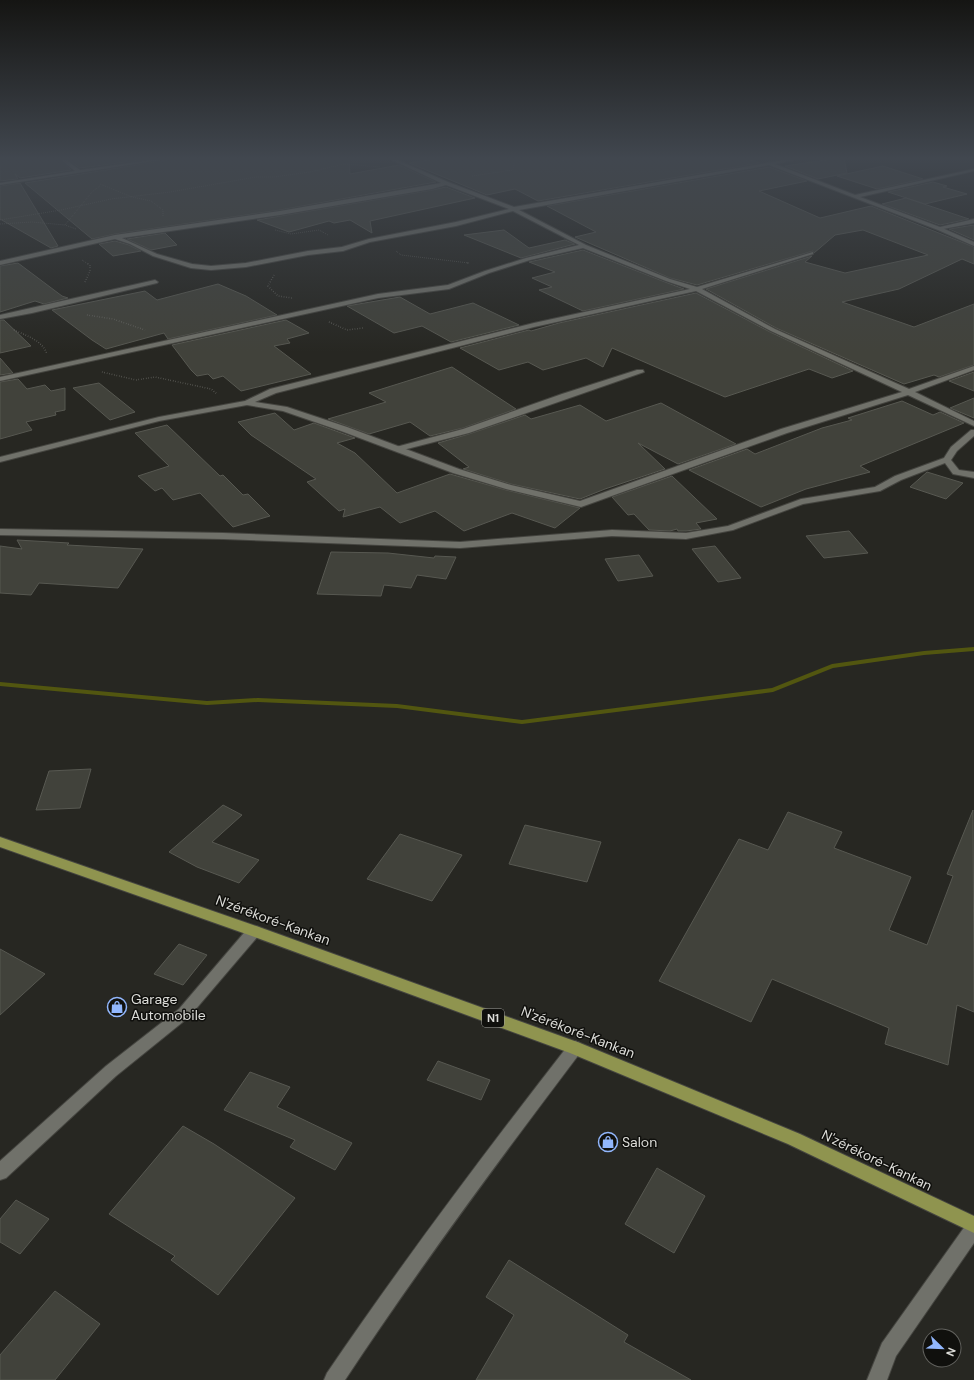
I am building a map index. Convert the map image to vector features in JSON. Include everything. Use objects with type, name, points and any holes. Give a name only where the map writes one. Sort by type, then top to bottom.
[{"type":"highway","name":"N'zérékoré-Kankan","points":[[0,842],[254,931],[575,1048],[794,1139],[974,1227]]},
{"type":"street","points":[[0,263],[115,237],[208,223]]},
{"type":"street","points":[[115,237],[132,243],[155,255],[191,266],[212,268],[246,265],[284,257],[343,249],[369,241],[432,230],[459,223]]},
{"type":"street","points":[[540,223],[584,246],[661,278],[696,289],[773,330],[909,392],[974,424]]},
{"type":"street","points":[[925,223],[974,244]]},
{"type":"street","points":[[940,229],[967,223]]},
{"type":"street","points":[[0,379],[378,296],[449,287],[487,272],[528,259],[584,246]]},
{"type":"street","points":[[0,460],[96,434],[159,419],[247,403],[273,391],[534,325],[696,289],[811,253]]},
{"type":"street","points":[[0,316],[32,311],[155,282]]},
{"type":"street","points":[[247,403],[284,409],[400,449],[456,471],[509,487],[581,504],[784,431],[909,392],[974,368]]},
{"type":"street","points":[[400,449],[466,431],[565,396],[640,372]]},
{"type":"street","points":[[0,532],[230,536],[460,545],[612,533],[686,536],[730,528],[801,502],[877,489],[898,478],[947,460],[954,449],[974,432]]},
{"type":"street","points":[[947,460],[956,472],[974,475]]},
{"type":"street","points":[[0,1172],[110,1071],[184,1013],[254,931]]},
{"type":"street","points":[[334,1380],[368,1329],[479,1173],[575,1048]]},
{"type":"street","points":[[877,1380],[890,1350],[974,1227]]},
{"type":"path","points":[[47,223],[65,225]]},
{"type":"path","points":[[156,231],[163,223]]},
{"type":"path","points":[[14,330],[41,343],[45,347],[47,356],[110,375],[136,380],[155,377],[211,389],[223,399],[247,403]]},
{"type":"building","points":[[8,223],[44,223],[58,246],[51,248]]},
{"type":"building","points":[[73,223],[188,223],[115,234],[92,239]]},
{"type":"building","points":[[266,223],[320,223],[289,232]]},
{"type":"building","points":[[356,223],[370,223],[372,233]]},
{"type":"building","points":[[580,223],[915,223],[974,247],[974,264],[962,259],[899,289],[842,302],[914,327],[974,304],[974,365],[939,377],[934,375],[904,384],[776,328],[706,289],[812,256],[805,262],[845,273],[928,255],[863,230],[835,235],[814,253],[813,251],[697,285],[670,278],[575,237],[596,232]]},
{"type":"building","points":[[974,225],[974,240],[949,229]]},
{"type":"building","points":[[504,230],[529,248],[565,240],[575,244],[521,258],[464,235]]},
{"type":"building","points":[[165,233],[177,245],[151,250],[127,239]]},
{"type":"building","points":[[115,241],[129,245],[141,251],[113,256],[99,244]]},
{"type":"building","points":[[583,250],[684,289],[583,311],[539,290],[552,287],[532,278],[555,272],[529,262]]},
{"type":"building","points":[[18,263],[62,296],[68,298],[44,304],[35,301],[0,312],[0,266]]},
{"type":"building","points":[[218,284],[246,296],[277,315],[168,339],[164,333],[106,349],[52,310],[145,291],[157,300]]},
{"type":"building","points":[[696,293],[770,332],[853,371],[832,378],[809,369],[725,397],[612,348],[603,367],[586,358],[543,370],[528,362],[499,370],[460,348],[559,323]]},
{"type":"building","points":[[400,297],[430,314],[473,303],[519,325],[451,342],[422,326],[394,333],[347,306]]},
{"type":"building","points":[[0,320],[4,320],[31,346],[0,353]]},
{"type":"building","points":[[286,320],[309,333],[287,339],[290,343],[274,346],[311,374],[241,391],[223,376],[213,379],[208,374],[197,376],[172,345]]},
{"type":"building","points":[[0,358],[13,373],[0,375]]},
{"type":"building","points":[[452,367],[516,409],[463,428],[430,436],[410,422],[369,434],[328,419],[386,402],[369,393]]},
{"type":"building","points":[[974,372],[974,391],[949,381]]},
{"type":"building","points":[[18,379],[27,389],[45,385],[51,391],[65,388],[65,410],[55,412],[56,415],[26,422],[32,430],[0,439],[0,382]]},
{"type":"building","points":[[99,383],[135,412],[110,420],[73,388]]},
{"type":"building","points":[[974,398],[974,418],[950,408]]},
{"type":"building","points":[[902,401],[933,415],[940,412],[964,423],[860,466],[870,472],[806,489],[761,507],[689,470],[747,449],[755,454],[822,428],[852,420],[848,418]]},
{"type":"building","points":[[661,403],[736,444],[678,464],[638,443],[665,469],[580,499],[511,484],[463,469],[469,467],[438,443],[525,415],[531,419],[580,405],[606,421]]},
{"type":"building","points":[[275,413],[294,430],[314,423],[355,438],[337,443],[355,453],[397,493],[450,474],[506,490],[580,508],[555,528],[512,513],[464,531],[435,511],[400,523],[380,507],[343,517],[345,509],[339,511],[307,482],[316,479],[251,435],[238,422]]},
{"type":"building","points":[[167,425],[220,476],[223,475],[243,495],[248,494],[270,516],[233,527],[200,493],[173,500],[162,488],[155,491],[138,476],[169,466],[135,433]]},
{"type":"building","points":[[927,472],[963,483],[946,499],[910,487]]},
{"type":"building","points":[[672,476],[717,519],[696,523],[701,529],[686,531],[678,531],[677,529],[670,531],[649,530],[634,514],[628,515],[612,497]]},
{"type":"building","points":[[849,531],[868,553],[824,558],[806,536]]},
{"type":"building","points":[[17,540],[69,543],[67,545],[143,549],[118,588],[39,583],[31,595],[0,593],[0,546],[22,549]]},
{"type":"building","points":[[715,546],[741,578],[718,582],[692,549]]},
{"type":"building","points":[[331,552],[388,553],[434,558],[435,556],[456,557],[446,579],[417,575],[411,588],[384,585],[381,596],[317,594]]},
{"type":"building","points":[[639,555],[653,576],[618,581],[605,559]]},
{"type":"building","points":[[91,769],[80,808],[36,810],[49,771]]},
{"type":"building","points":[[223,805],[242,815],[212,842],[259,860],[239,883],[197,867],[169,852]]},
{"type":"building","points":[[973,810],[974,1012],[957,1005],[948,1065],[885,1044],[889,1028],[772,979],[751,1022],[659,981],[739,839],[768,850],[788,812],[842,832],[834,848],[911,877],[889,930],[927,945],[953,876],[947,874]]},
{"type":"building","points":[[525,825],[601,842],[587,882],[509,864]]},
{"type":"building","points":[[400,834],[462,855],[432,901],[367,879]]},
{"type":"building","points":[[179,944],[207,955],[183,985],[154,974]]},
{"type":"building","points":[[0,949],[45,974],[0,1015]]},
{"type":"building","points":[[438,1061],[490,1080],[481,1100],[427,1080]]},
{"type":"building","points":[[250,1072],[290,1087],[277,1107],[352,1143],[335,1170],[290,1147],[295,1140],[224,1110]]},
{"type":"building","points":[[183,1126],[214,1144],[295,1198],[218,1295],[171,1260],[175,1256],[109,1214]]},
{"type":"building","points":[[657,1168],[705,1196],[674,1253],[625,1224]]},
{"type":"building","points":[[16,1200],[49,1219],[20,1254],[0,1242],[0,1219]]},
{"type":"building","points":[[509,1260],[628,1335],[624,1342],[691,1380],[476,1380],[514,1315],[486,1297]]},
{"type":"building","points":[[55,1291],[100,1324],[55,1380],[0,1380],[0,1355]]},
{"type":"waterway","points":[[0,684],[207,703],[258,700],[397,706],[522,722],[773,690],[832,666],[924,653],[974,649]]},
{"type":"place","name":"Garage Automobile","points":[[117,1007]]},
{"type":"place","name":"Salon","points":[[608,1142]]}]
